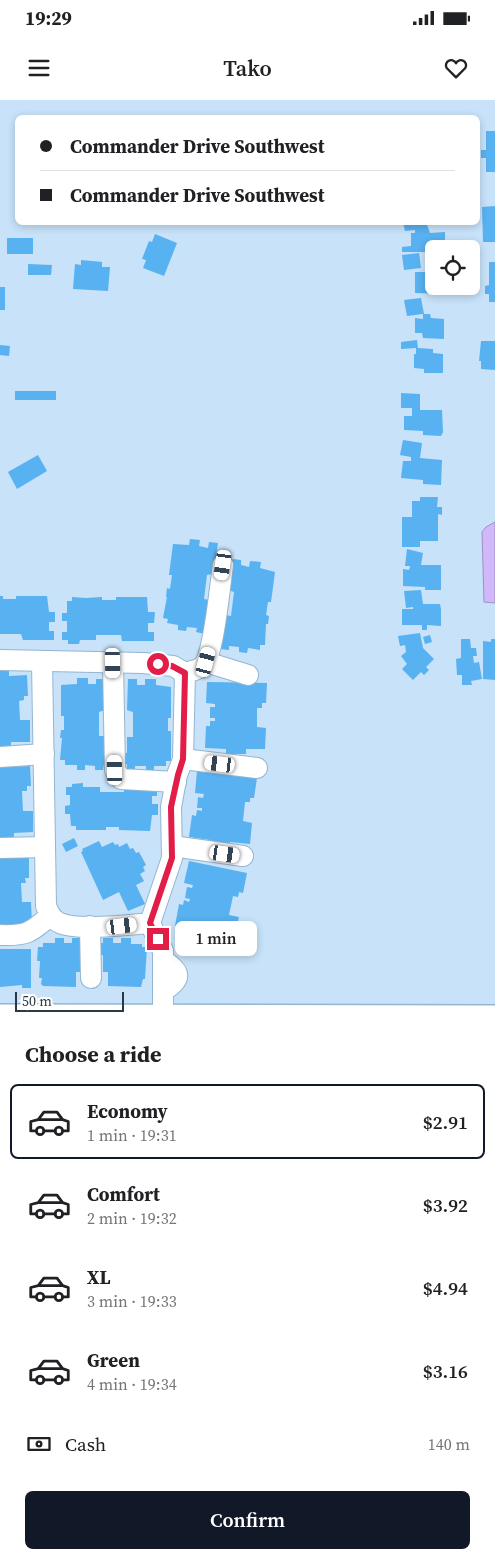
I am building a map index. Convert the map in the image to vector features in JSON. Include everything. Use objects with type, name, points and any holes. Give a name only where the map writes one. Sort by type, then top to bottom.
[{"type":"main road","points":[[0,1017],[238,1021],[392,1021],[495,1018]]},
{"type":"street","points":[[0,660],[143,663],[172,666],[185,673],[202,668],[206,662],[212,641],[223,565]]},
{"type":"street","points":[[42,661],[46,906],[50,916],[59,923],[75,926],[122,926],[150,923]]},
{"type":"street","points":[[206,662],[248,675]]},
{"type":"street","points":[[113,663],[115,770],[121,779],[176,782]]},
{"type":"street","points":[[174,1020],[163,991],[163,951],[150,923],[172,858],[171,807],[183,759],[185,673]]},
{"type":"street","points":[[0,757],[44,754]]},
{"type":"street","points":[[183,759],[257,768]]},
{"type":"street","points":[[172,846],[243,856]]},
{"type":"street","points":[[0,848],[45,847]]},
{"type":"street","points":[[0,935],[18,936],[30,933],[50,916]]},
{"type":"street","points":[[90,926],[91,978]]},
{"type":"shaded area","points":[[495,522],[495,603],[484,602],[482,532],[486,527]]},
{"type":"building","points":[[486,131],[495,131],[495,172],[486,172],[486,158],[481,158],[481,150],[486,150]]},
{"type":"building","points":[[495,206],[495,242],[483,242],[482,207]]},
{"type":"building","points":[[404,225],[427,225],[430,233],[445,232],[445,240],[425,240],[425,252],[402,252],[402,247],[411,246],[411,233],[415,233],[415,230],[405,231]]},
{"type":"building","points":[[155,234],[177,243],[164,276],[143,268],[146,260],[142,259],[149,241],[152,242]]},
{"type":"building","points":[[7,238],[33,238],[33,254],[7,254]]},
{"type":"building","points":[[419,253],[421,268],[404,270],[402,255]]},
{"type":"building","points":[[81,260],[102,262],[102,267],[110,267],[108,291],[73,289],[75,264],[81,265]]},
{"type":"building","points":[[489,262],[495,262],[495,302],[489,302],[489,294],[485,294],[485,286],[489,285]]},
{"type":"building","points":[[28,264],[52,265],[51,275],[28,275]]},
{"type":"building","points":[[415,272],[425,272],[425,293],[415,293]]},
{"type":"building","points":[[0,287],[5,287],[5,310],[0,310]]},
{"type":"building","points":[[421,298],[424,314],[430,314],[431,318],[444,319],[444,339],[423,338],[422,333],[415,333],[415,318],[423,319],[423,314],[407,316],[404,300]]},
{"type":"building","points":[[417,340],[418,348],[433,349],[433,353],[443,354],[443,373],[424,373],[424,369],[414,368],[416,348],[401,349],[401,342]]},
{"type":"building","points":[[481,341],[495,341],[495,370],[481,369],[481,361],[479,361]]},
{"type":"building","points":[[0,345],[10,346],[9,356],[0,355]]},
{"type":"building","points":[[15,391],[56,391],[56,400],[15,400]]},
{"type":"building","points":[[401,393],[420,394],[420,410],[442,410],[443,432],[441,436],[423,435],[423,431],[404,430],[404,416],[412,416],[412,408],[401,408]]},
{"type":"building","points":[[403,440],[422,443],[420,458],[442,460],[441,485],[423,484],[423,480],[401,478],[403,461],[411,461],[411,457],[400,455]]},
{"type":"building","points":[[38,455],[47,471],[17,489],[8,472]]},
{"type":"building","points":[[420,497],[438,497],[437,507],[442,507],[442,515],[438,514],[438,541],[420,541],[420,547],[402,547],[402,517],[412,517],[412,501],[420,501]]},
{"type":"building","points":[[190,539],[200,540],[199,546],[208,548],[209,542],[218,543],[213,574],[207,575],[204,599],[210,600],[205,634],[196,632],[197,628],[187,627],[186,631],[178,630],[178,625],[167,623],[168,619],[163,618],[167,588],[170,589],[172,575],[169,575],[173,544],[189,545]]},
{"type":"building","points":[[407,549],[423,553],[421,565],[441,565],[441,590],[425,590],[425,587],[403,586],[403,569],[409,570],[410,566],[405,566]]},
{"type":"building","points":[[233,559],[241,560],[241,565],[249,567],[250,561],[261,562],[260,568],[275,572],[271,602],[268,602],[266,615],[269,616],[268,624],[266,624],[265,645],[260,645],[260,650],[248,648],[247,653],[239,652],[239,647],[229,646],[229,650],[220,649],[225,615],[231,616],[234,592],[228,590]]},
{"type":"building","points":[[421,590],[423,604],[440,604],[441,626],[427,625],[427,630],[422,630],[422,625],[402,625],[402,609],[413,609],[413,607],[406,608],[404,591]]},
{"type":"building","points":[[0,596],[3,596],[3,599],[16,599],[16,596],[47,596],[49,612],[55,612],[55,622],[49,622],[49,631],[54,631],[54,640],[23,640],[21,634],[0,634]]},
{"type":"building","points":[[72,597],[102,597],[102,600],[116,600],[116,597],[147,597],[148,612],[155,612],[154,623],[148,623],[148,632],[154,632],[154,641],[122,641],[121,635],[96,635],[96,640],[80,640],[79,644],[68,644],[68,640],[62,640],[62,632],[67,632],[67,621],[62,621],[62,613],[67,613],[67,601],[72,601]]},
{"type":"building","points":[[420,633],[423,648],[434,659],[426,667],[429,670],[424,675],[421,672],[413,680],[402,669],[407,664],[401,656],[406,652],[405,645],[400,646],[398,636]]},
{"type":"building","points":[[430,635],[432,642],[425,644],[423,637]]},
{"type":"building","points":[[461,639],[470,639],[471,648],[476,648],[477,656],[473,656],[474,663],[479,662],[482,679],[471,681],[472,685],[462,685],[462,675],[457,675],[456,659],[461,658]]},
{"type":"building","points":[[491,639],[495,639],[495,680],[483,679],[483,641],[491,642]]},
{"type":"building","points":[[0,671],[9,671],[9,676],[27,675],[28,696],[24,696],[24,700],[19,701],[20,720],[30,720],[30,742],[11,742],[11,748],[0,748]]},
{"type":"building","points":[[77,678],[88,678],[88,684],[96,684],[96,679],[105,679],[105,710],[99,712],[99,736],[105,736],[104,753],[108,753],[107,764],[104,764],[103,770],[95,770],[95,766],[85,765],[85,770],[77,770],[77,765],[65,765],[65,760],[60,760],[61,730],[64,730],[64,716],[61,716],[61,685],[77,684]]},
{"type":"building","points":[[128,679],[137,679],[137,685],[145,685],[145,679],[156,679],[156,685],[171,687],[171,718],[168,718],[168,731],[171,731],[171,761],[166,761],[166,766],[154,766],[154,771],[146,771],[146,766],[135,766],[135,770],[127,770],[127,764],[123,764],[123,753],[127,753],[127,737],[133,737],[133,712],[127,710]]},
{"type":"building","points":[[207,682],[267,683],[266,703],[262,703],[262,708],[257,708],[257,727],[266,728],[265,749],[246,749],[246,754],[226,754],[226,749],[205,748],[206,726],[210,726],[210,721],[215,721],[215,718],[210,718],[210,707],[215,707],[215,704],[206,703]]},
{"type":"building","points":[[0,762],[12,762],[12,767],[30,766],[31,786],[27,786],[27,791],[22,791],[23,811],[33,811],[33,832],[14,833],[14,839],[0,839]]},
{"type":"building","points":[[197,771],[257,778],[254,798],[250,798],[250,802],[245,802],[243,821],[252,823],[250,844],[230,842],[229,847],[209,845],[210,840],[189,837],[192,815],[196,816],[197,810],[202,811],[202,808],[197,808],[198,797],[203,798],[204,794],[195,793]]},
{"type":"building","points":[[83,783],[83,787],[100,787],[100,792],[124,792],[124,789],[157,787],[157,796],[152,796],[152,804],[158,804],[158,815],[152,815],[150,831],[119,830],[119,827],[106,827],[106,830],[76,830],[76,826],[71,826],[70,814],[65,814],[65,806],[70,805],[70,795],[66,795],[66,787],[72,787],[72,784]]},
{"type":"building","points":[[74,838],[78,846],[66,852],[62,844]]},
{"type":"building","points":[[99,841],[102,847],[113,842],[115,845],[118,844],[119,847],[127,843],[130,849],[133,848],[136,853],[139,852],[146,865],[143,867],[145,871],[140,874],[144,881],[136,885],[145,904],[128,911],[119,892],[103,900],[81,852],[83,851],[82,849]]},
{"type":"building","points":[[0,854],[10,854],[10,858],[29,858],[29,878],[25,878],[26,883],[21,883],[22,902],[31,902],[32,924],[12,925],[12,930],[0,931]]},
{"type":"building","points":[[189,861],[247,873],[243,893],[239,892],[238,897],[233,896],[229,915],[239,917],[234,938],[215,934],[214,940],[194,936],[195,931],[175,926],[179,904],[183,905],[184,900],[189,902],[190,899],[185,898],[187,887],[192,888],[193,885],[184,883]]},
{"type":"building","points":[[55,938],[64,938],[64,943],[72,943],[72,938],[82,938],[82,972],[76,972],[76,987],[43,986],[41,984],[42,978],[39,978],[40,961],[37,961],[38,947],[43,947],[43,943],[55,943]]},
{"type":"building","points":[[103,938],[113,938],[113,943],[121,943],[121,938],[131,938],[131,944],[142,944],[142,947],[147,947],[145,979],[143,979],[141,987],[108,986],[108,972],[103,972],[103,955],[99,955],[100,943],[103,943]]},
{"type":"building","points":[[0,949],[31,949],[31,988],[22,988],[22,985],[0,987]]},
{"type":"route","points":[[158,664],[172,666],[185,673],[186,687],[183,759],[171,807],[172,858],[150,923],[158,939]]}]
